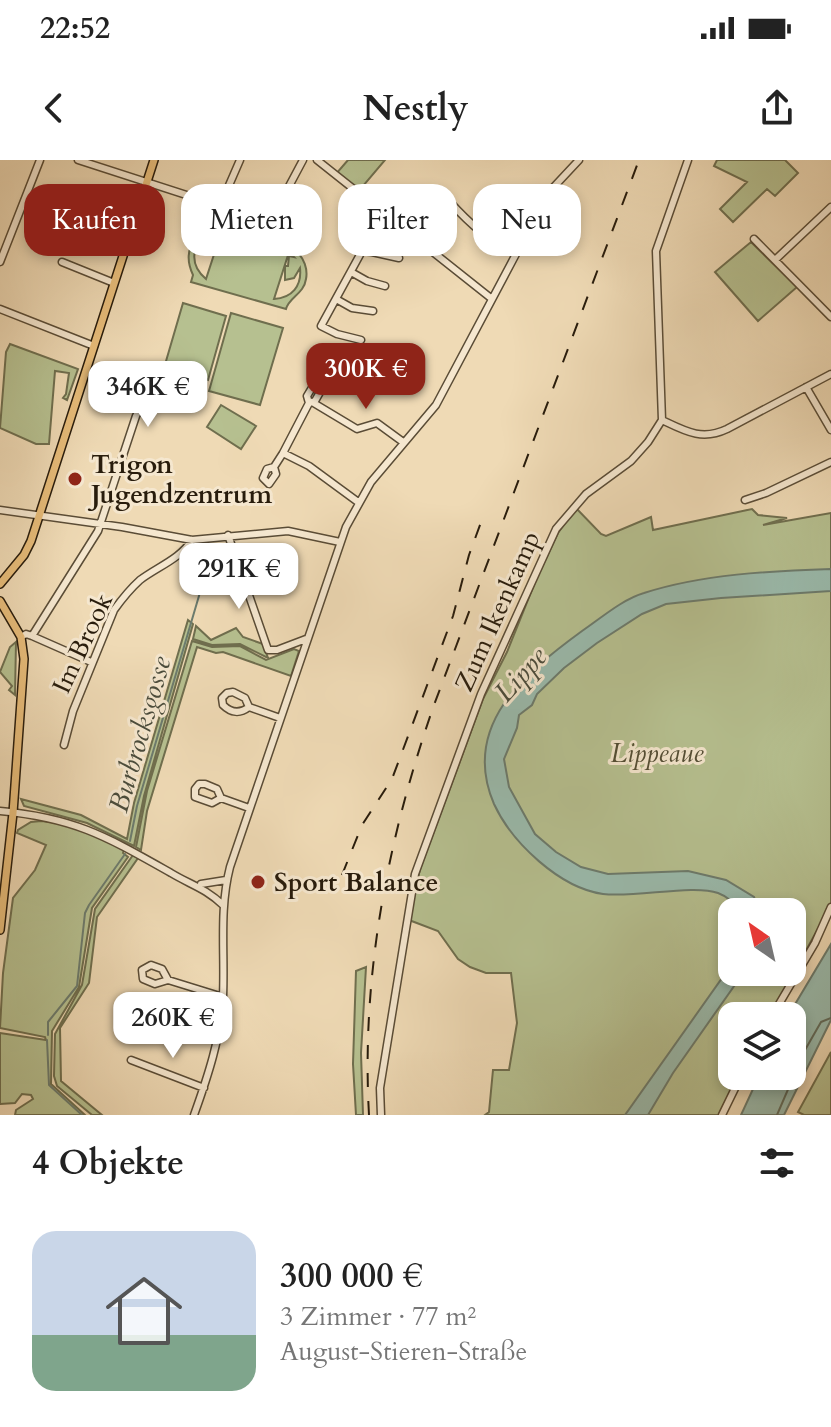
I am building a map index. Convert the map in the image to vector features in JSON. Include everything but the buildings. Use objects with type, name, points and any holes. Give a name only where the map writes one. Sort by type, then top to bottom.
[{"type":"main road","points":[[0,584],[24,555],[39,518],[154,160]]},
{"type":"main road","points":[[0,601],[21,637],[24,673],[0,930]]},
{"type":"street","points":[[0,262],[40,160]]},
{"type":"street","points":[[78,160],[181,193]]},
{"type":"street","points":[[230,184],[240,160]]},
{"type":"street","points":[[290,184],[303,160]]},
{"type":"street","points":[[317,160],[348,184]]},
{"type":"street","points":[[557,184],[579,160]]},
{"type":"street","points":[[688,160],[656,251],[662,420],[691,433],[709,436],[831,374]]},
{"type":"street","points":[[775,260],[831,207]]},
{"type":"street","points":[[457,210],[473,224]]},
{"type":"street","points":[[754,239],[831,317]]},
{"type":"street","points":[[359,256],[321,326],[361,340]]},
{"type":"street","points":[[390,256],[399,258]]},
{"type":"street","points":[[438,256],[492,299]]},
{"type":"street","points":[[194,1115],[216,1045],[223,997],[226,880],[340,542],[358,502],[403,442],[436,405],[515,256]]},
{"type":"street","points":[[62,262],[114,283]]},
{"type":"street","points":[[351,272],[385,286]]},
{"type":"street","points":[[336,299],[352,308],[373,311]]},
{"type":"street","points":[[0,309],[94,346]]},
{"type":"street","points":[[32,636],[101,524],[136,416],[155,378]]},
{"type":"street","points":[[806,387],[831,430]]},
{"type":"street","points":[[274,467],[310,402],[357,429],[377,423],[403,442]]},
{"type":"street","name":"Zum Ikenkamp","points":[[381,1115],[380,1088],[415,874],[481,694],[556,529],[586,494],[631,461],[662,420]]},
{"type":"street","points":[[283,453],[309,466],[358,502]]},
{"type":"street","points":[[745,500],[831,462]]},
{"type":"street","points":[[0,510],[192,540],[288,531],[340,542]]},
{"type":"street","points":[[228,535],[268,650],[277,650],[306,639]]},
{"type":"street","name":"Im Brook","points":[[64,745],[91,662],[114,610],[124,595],[185,550],[192,540]]},
{"type":"street","points":[[21,637],[26,634],[32,636],[91,662]]},
{"type":"street","points":[[249,707],[280,718]]},
{"type":"street","points":[[221,798],[249,808]]},
{"type":"street","points":[[0,811],[47,817],[85,827],[197,884],[223,905]]},
{"type":"street","points":[[197,884],[226,880]]},
{"type":"street","points":[[780,1002],[815,943],[831,907]]},
{"type":"street","points":[[168,980],[223,997]]},
{"type":"street","points":[[131,1060],[204,1088]]},
{"type":"street","points":[[722,1115],[734,1090]]},
{"type":"green space","points":[[348,160],[385,160],[365,184],[347,184],[335,175]]},
{"type":"green space","points":[[717,160],[785,160],[798,173],[775,196],[767,189],[733,222],[720,209],[747,182],[714,166]]},
{"type":"green space","points":[[751,242],[797,287],[758,321],[715,272]]},
{"type":"green space","points":[[189,256],[195,256],[196,266],[206,279],[214,256],[288,256],[274,299],[294,290],[300,268],[294,278],[285,280],[285,266],[288,266],[289,256],[300,256],[305,264],[305,284],[286,309],[191,282],[193,275]]},
{"type":"green space","points":[[183,303],[226,316],[208,380],[164,368]]},
{"type":"green space","points":[[231,313],[283,328],[260,405],[209,391]]},
{"type":"green space","points":[[10,344],[78,369],[67,400],[63,398],[69,373],[55,371],[49,444],[36,444],[0,428],[6,352]]},
{"type":"green space","points":[[221,405],[256,426],[241,449],[207,427]]},
{"type":"green space","name":"Lippeaue","points":[[576,508],[606,536],[651,517],[653,530],[752,509],[758,515],[787,518],[763,525],[831,513],[831,905],[806,950],[806,898],[718,898],[718,986],[786,986],[778,1002],[718,1002],[718,1090],[731,1090],[719,1115],[485,1115],[489,1112],[493,1070],[509,1070],[517,1023],[511,973],[486,973],[470,967],[458,959],[438,931],[409,920],[420,869],[483,699],[507,652],[558,533]]},
{"type":"green space","points":[[188,620],[193,624],[144,796],[134,846],[87,823],[24,806],[21,799],[81,815],[127,839],[134,803]]},
{"type":"green space","points":[[196,626],[211,640],[236,628],[243,637],[263,644],[268,658],[240,644],[212,645],[193,639]]},
{"type":"green space","points":[[192,641],[212,647],[240,646],[266,660],[294,649],[299,651],[291,676],[223,652],[197,647],[147,811],[141,850],[136,847],[147,791]]},
{"type":"green space","points":[[16,642],[15,695],[9,690],[12,686],[0,672],[10,647]]},
{"type":"green space","points":[[41,821],[84,831],[124,850],[128,857],[92,908],[79,987],[52,1031],[51,1084],[85,1115],[15,1115],[16,1110],[33,1099],[31,1095],[22,1094],[15,1103],[0,1104],[0,1033],[46,1040],[45,1037],[0,1028],[3,973],[13,898],[35,870],[46,845],[17,833],[31,822]]},
{"type":"green space","points":[[133,855],[138,858],[97,917],[89,983],[60,1028],[61,1081],[102,1115],[92,1115],[57,1086],[54,1076],[55,1034],[82,985],[95,909]]},
{"type":"green space","points":[[366,967],[361,1053],[363,1115],[356,1115],[353,1064],[356,971]]},
{"type":"green space","points":[[831,1052],[831,1115],[804,1115],[798,1112]]},
{"type":"water","points":[[831,569],[831,591],[666,604],[642,614],[564,668],[537,694],[532,705],[519,715],[504,759],[509,787],[535,834],[581,867],[608,874],[688,871],[726,880],[754,898],[726,898],[718,893],[694,890],[603,894],[570,883],[554,873],[525,848],[494,804],[486,776],[486,749],[492,725],[504,703],[540,664],[628,600],[666,587],[761,572]]},
{"type":"water","points":[[831,944],[831,1020],[806,1071],[806,1002],[796,1002]]},
{"type":"water","points":[[718,984],[734,986],[723,1002],[718,1002],[718,1009],[648,1115],[625,1115]]},
{"type":"water","points":[[753,1090],[796,1090],[784,1115],[741,1115]]},
{"type":"waterway","name":"Burbrocksgosse","points":[[130,841],[137,806],[214,545]]},
{"type":"waterway","name":"Burbrocksgosse","points":[[48,1035],[48,1022],[77,986],[85,913],[125,854]]},
{"type":"waterway","name":"Burbrocksgosse","points":[[47,1040],[49,1085],[82,1115]]},
{"type":"railway","points":[[369,1115],[369,1010],[374,959],[381,907],[403,805],[434,705],[639,160]]},
{"type":"railway","points":[[342,875],[362,825],[392,779],[453,616],[469,555],[484,514]]},
{"type":"place","name":"Trigon Jugendzentrum","points":[[75,479]]},
{"type":"place","name":"Sport Balance","points":[[258,882]]},
{"type":"water label","name":"Lippe","points":[[520,674]]}]
